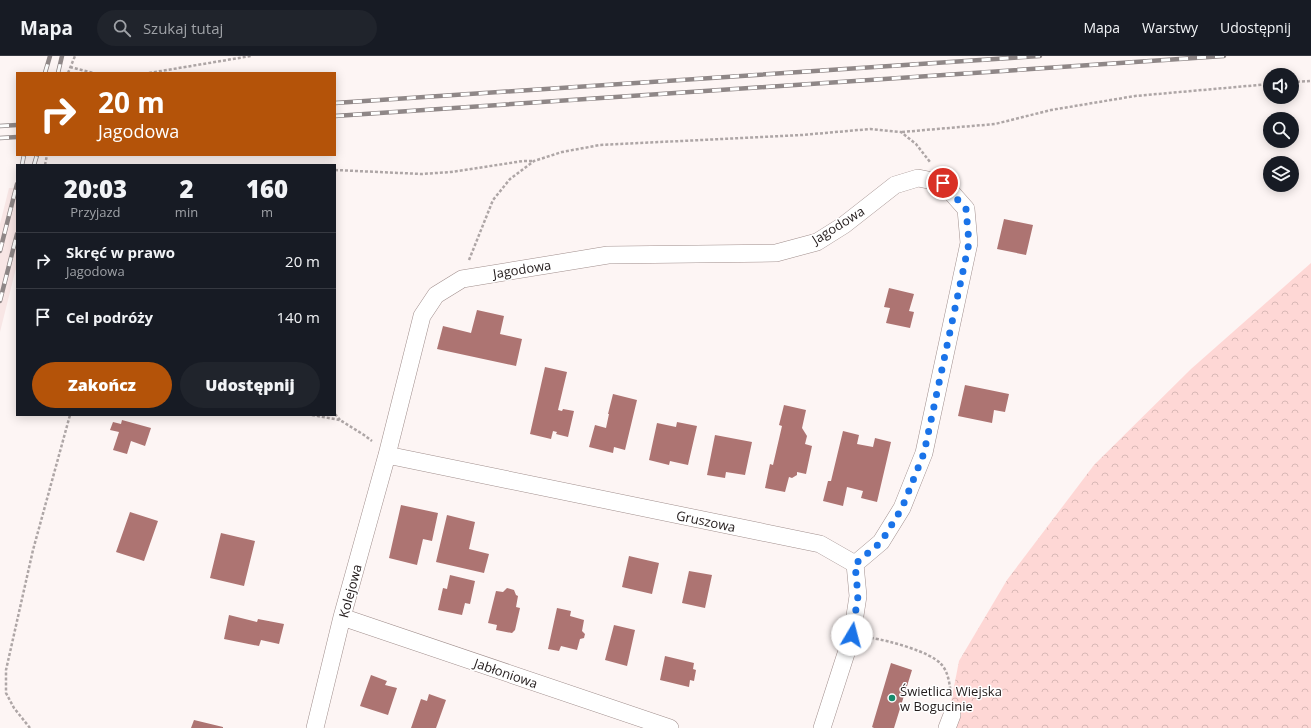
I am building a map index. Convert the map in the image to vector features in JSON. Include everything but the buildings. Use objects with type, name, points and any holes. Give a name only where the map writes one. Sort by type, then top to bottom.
[{"type":"street","name":"Jagodowa","points":[[387,455],[422,316],[436,295],[462,279],[608,255],[776,253],[817,242],[844,225],[895,185],[918,178],[943,183]]},
{"type":"street","points":[[822,728],[852,635],[858,596],[855,564],[881,542],[902,508],[924,453],[969,243],[966,209],[943,183]]},
{"type":"street","name":"Gruszowa","points":[[387,455],[820,544],[855,564]]},
{"type":"street","name":"Kolejowa","points":[[316,728],[342,617],[387,455]]},
{"type":"street","name":"Jabłoniowa","points":[[342,617],[670,728]]},
{"type":"path","points":[[68,72],[75,56]]},
{"type":"path","points":[[155,72],[251,56]]},
{"type":"path","points":[[70,67],[89,72]]},
{"type":"path","points":[[1299,82],[1311,81]]},
{"type":"path","points":[[336,170],[422,174],[451,172],[523,161],[534,161],[562,152],[600,145],[802,135],[870,129],[901,132],[995,124],[1051,110],[1135,96],[1263,85]]},
{"type":"path","points":[[901,132],[916,144],[928,158],[943,183]]},
{"type":"path","points":[[462,279],[493,200],[510,180],[534,161]]},
{"type":"path","points":[[336,415],[340,420],[364,435],[387,455]]},
{"type":"path","points":[[30,728],[14,708],[6,693],[6,670],[33,550],[70,416]]},
{"type":"path","points":[[318,416],[340,420]]},
{"type":"path","points":[[852,635],[877,639],[926,654],[942,664],[950,682],[950,721]]},
{"type":"shaded area","points":[[9,188],[16,188],[16,268],[0,332],[0,224]]},
{"type":"green space","points":[[1311,263],[1311,728],[946,728],[959,661],[1007,580],[1094,465],[1191,369]]},
{"type":"railway","points":[[45,72],[50,56]]},
{"type":"railway","points":[[58,72],[62,56]]},
{"type":"railway","points":[[336,103],[1040,56]]},
{"type":"railway","points":[[336,116],[1224,56]]},
{"type":"railway","points":[[0,126],[16,125]]},
{"type":"railway","points":[[0,138],[16,137]]},
{"type":"railway","points":[[22,164],[24,156]]},
{"type":"railway","points":[[34,164],[37,156]]},
{"type":"railway","points":[[0,251],[16,188]]},
{"type":"railway","points":[[0,301],[16,238]]},
{"type":"place","name":"Świetlica Wiejska w Bogucinie","points":[[892,698]]},
{"type":"route","points":[[852,635],[858,596],[855,564],[881,542],[902,508],[924,453],[969,243],[966,209],[943,183]]}]
